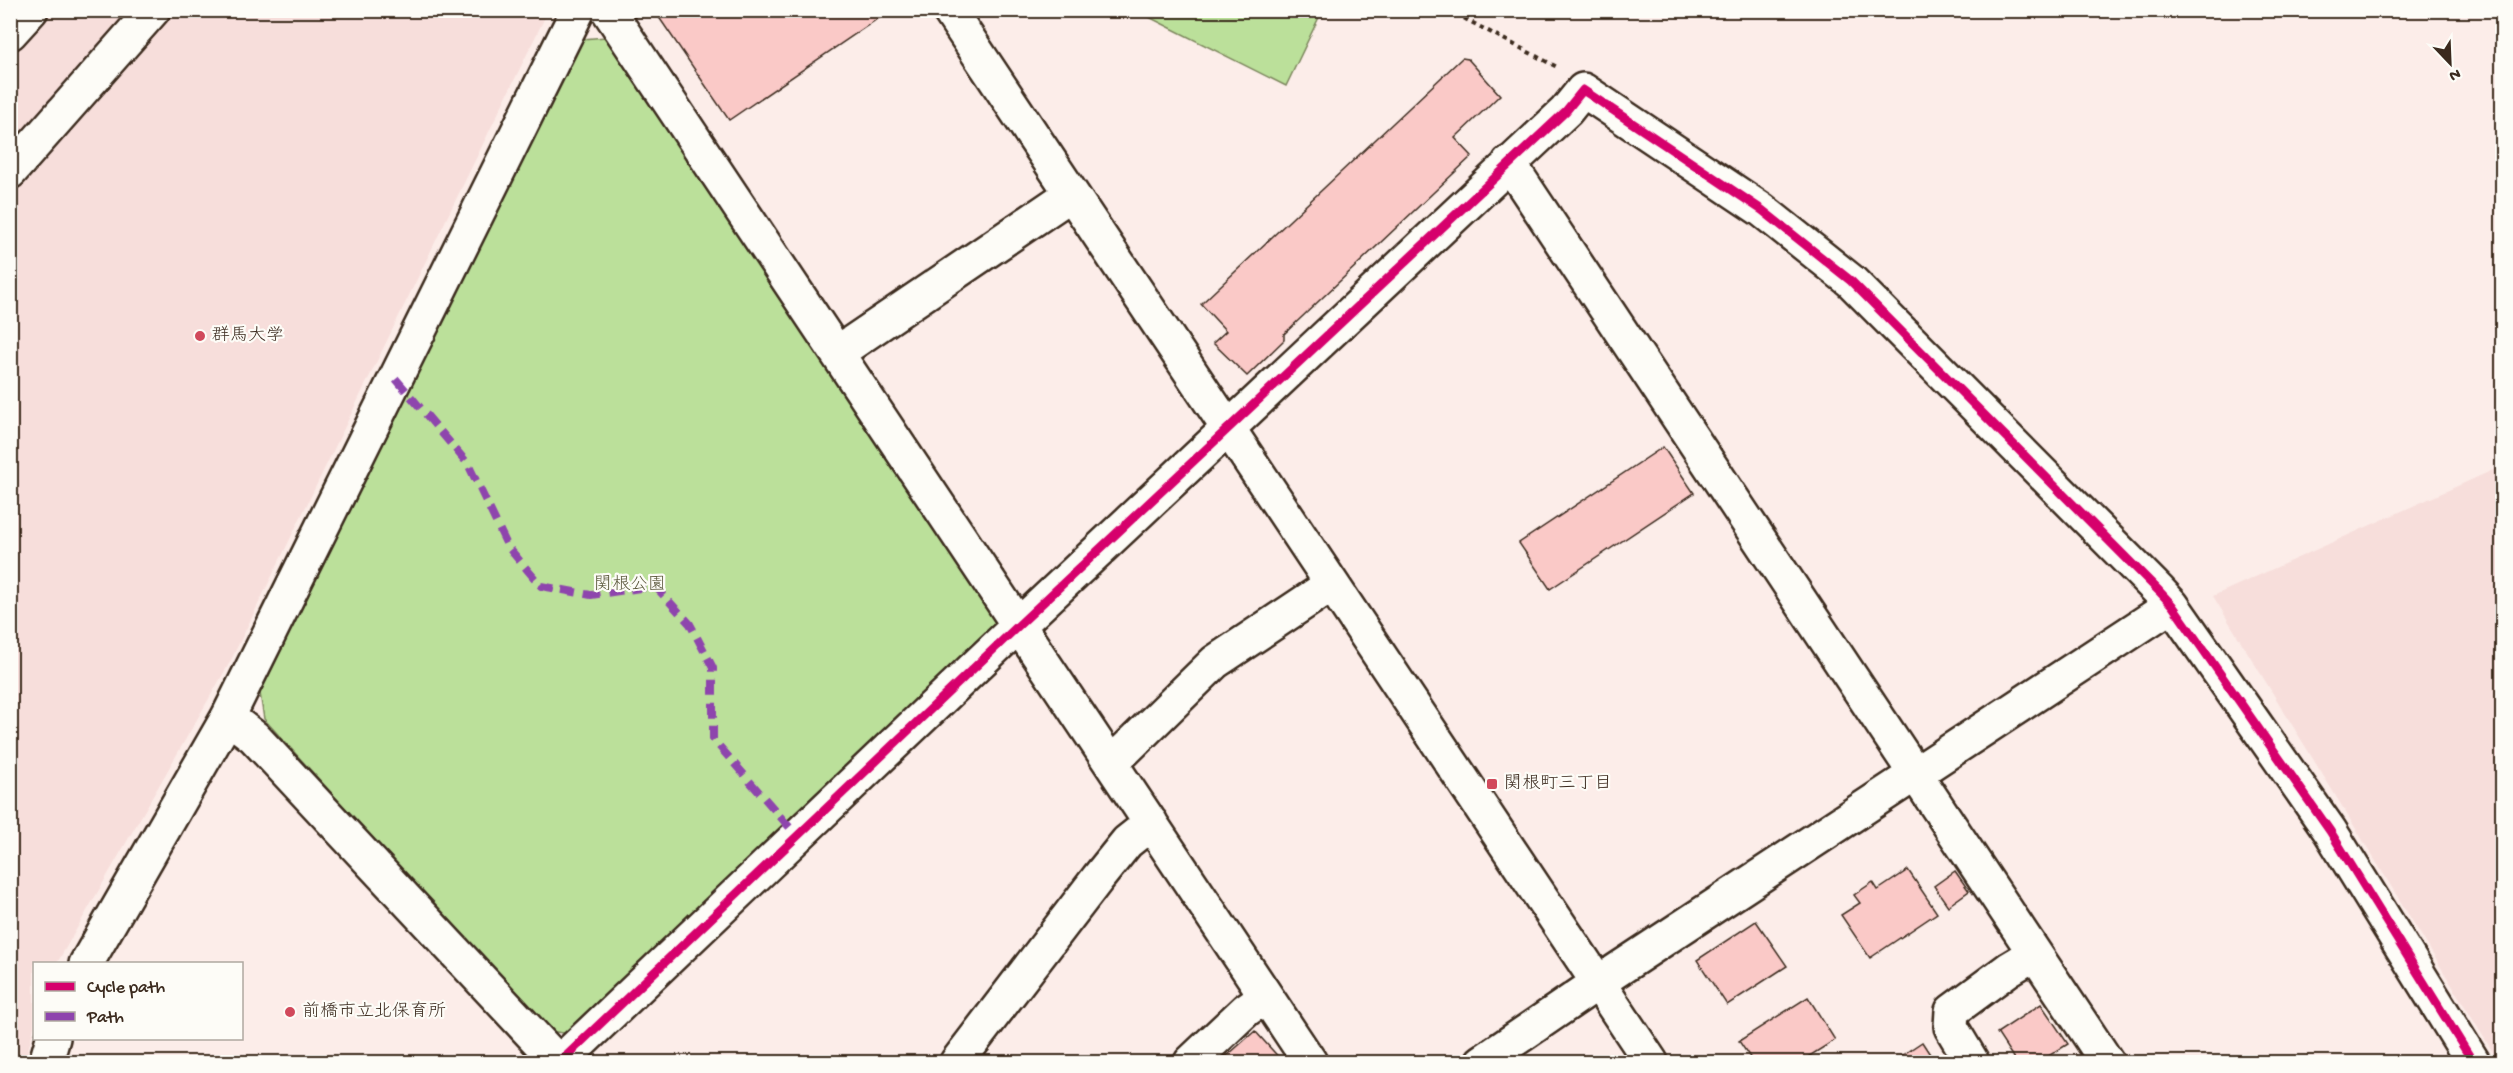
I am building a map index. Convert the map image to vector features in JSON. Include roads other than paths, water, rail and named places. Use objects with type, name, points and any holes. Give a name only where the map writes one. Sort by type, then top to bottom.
[{"type":"street","points":[[10,33],[31,10]]},
{"type":"street","points":[[10,172],[153,10]]},
{"type":"street","points":[[87,962],[228,717],[578,10]]},
{"type":"street","points":[[608,10],[1310,1062]]},
{"type":"street","points":[[949,10],[1651,1062]]},
{"type":"street","points":[[228,717],[254,737],[559,1062],[1019,625],[1566,111],[1583,90],[1762,210],[1851,281],[2172,605],[2330,831],[2473,1062]]},
{"type":"street","points":[[1509,163],[2107,1062]]},
{"type":"street","points":[[837,353],[1071,194]]},
{"type":"street","points":[[1110,762],[1120,755],[1215,662],[1332,584]]},
{"type":"street","points":[[1482,1062],[1599,982],[2172,605]]},
{"type":"street","points":[[957,1062],[1127,842],[1151,823]]},
{"type":"street","points":[[1972,1062],[1951,1027],[1952,1011],[2009,969],[2034,954]]},
{"type":"street","points":[[1191,1062],[1246,1010],[1266,996]]},
{"type":"street","points":[[45,1062],[51,1040]]},
{"type":"place","name":"群馬大学","points":[[200,336]]},
{"type":"place","name":"関根町三丁目","points":[[1492,784]]},
{"type":"place","name":"前橋市立北保育所","points":[[290,1012]]},
{"type":"park label","name":"関根公園","points":[[630,585]]}]
